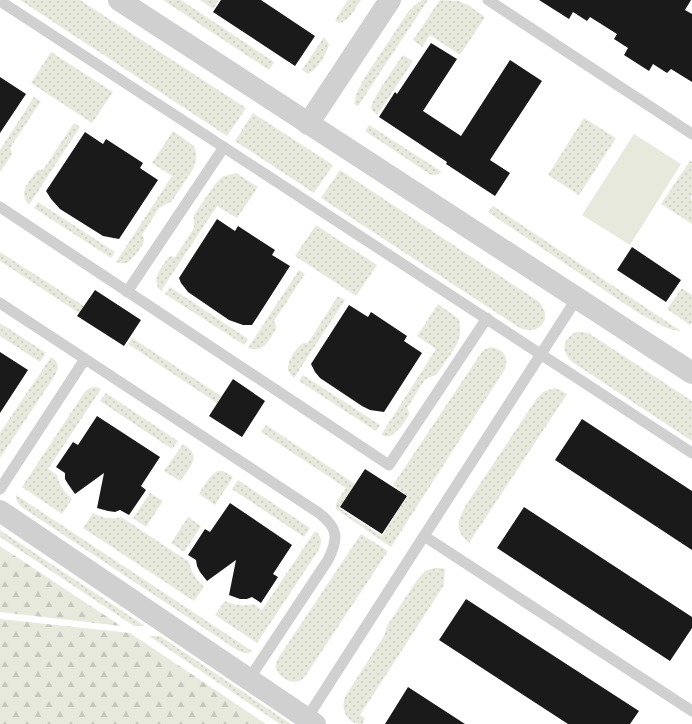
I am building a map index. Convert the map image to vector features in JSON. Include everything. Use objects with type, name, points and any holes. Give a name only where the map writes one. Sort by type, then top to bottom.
[{"type":"street","points":[[119,0],[692,373]]},
{"type":"street","points":[[308,124],[390,0]]},
{"type":"street","points":[[0,511],[311,721]]},
{"type":"lane","points":[[488,0],[692,134]]},
{"type":"lane","points":[[0,1],[692,453]]},
{"type":"lane","points":[[127,292],[224,147]]},
{"type":"lane","points":[[0,208],[389,465],[487,318]]},
{"type":"lane","points":[[311,721],[424,536],[577,298]]},
{"type":"lane","points":[[0,303],[319,513],[327,519],[332,526],[335,535],[335,542],[328,560],[249,679]]},
{"type":"lane","points":[[0,489],[85,359]]},
{"type":"lane","points":[[424,536],[692,711]]},
{"type":"green space","points":[[20,0],[80,0],[246,108],[227,136]]},
{"type":"green space","points":[[163,0],[181,0],[274,62],[269,70]]},
{"type":"green space","points":[[200,0],[219,0],[213,9]]},
{"type":"green space","points":[[348,0],[361,0],[349,17],[343,22],[339,23],[335,20]]},
{"type":"green space","points":[[422,0],[428,0],[358,106],[354,104],[357,92],[365,77],[408,12]]},
{"type":"green space","points":[[440,0],[459,1],[468,5],[485,17],[460,55],[430,35],[422,47],[413,40]]},
{"type":"green space","points":[[324,37],[329,44],[326,52],[318,65],[308,74],[302,70]]},
{"type":"green space","points":[[51,52],[113,92],[92,123],[31,83]]},
{"type":"green space","points":[[403,55],[413,61],[377,115],[371,108],[372,104]]},
{"type":"green space","points":[[34,97],[41,101],[10,148],[12,153],[11,156],[0,172],[0,150]]},
{"type":"green space","points":[[253,113],[333,165],[314,193],[235,141]]},
{"type":"green space","points":[[584,118],[616,138],[579,195],[548,175]]},
{"type":"green space","points":[[74,123],[80,127],[29,205],[24,196],[27,184],[38,170],[43,170]]},
{"type":"green space","points":[[369,125],[442,172],[431,175],[365,131]]},
{"type":"green space","points":[[173,131],[194,146],[196,160],[193,169],[172,201],[159,208],[142,235],[144,241],[135,255],[126,263],[116,262],[172,176],[152,163]]},
{"type":"green space","points":[[634,134],[681,164],[630,245],[582,215]]},
{"type":"green space","points":[[690,161],[692,162],[692,224],[661,204]]},
{"type":"green space","points":[[340,170],[538,301],[543,307],[545,313],[543,324],[534,329],[527,330],[520,328],[321,198]]},
{"type":"green space","points":[[236,173],[258,187],[237,218],[217,206],[161,291],[156,283],[158,274],[170,256],[175,257],[193,230],[194,215],[215,184],[222,177]]},
{"type":"green space","points":[[38,202],[115,252],[111,258],[34,208]]},
{"type":"green space","points":[[493,206],[681,331],[672,330],[661,325],[622,302],[488,212]]},
{"type":"green space","points":[[316,225],[377,265],[356,296],[295,256]]},
{"type":"green space","points":[[0,252],[84,306],[79,313],[0,261]]},
{"type":"green space","points":[[299,270],[305,274],[274,321],[276,329],[271,337],[262,348],[248,348]]},
{"type":"green space","points":[[170,287],[248,339],[244,345],[165,294]]},
{"type":"green space","points":[[682,288],[692,295],[692,322],[690,325],[667,309]]},
{"type":"green space","points":[[338,296],[345,300],[294,378],[288,370],[292,356],[297,348],[303,343],[308,343]]},
{"type":"green space","points":[[438,304],[459,319],[460,336],[458,342],[437,374],[424,381],[407,408],[409,414],[406,420],[395,433],[390,436],[381,435],[436,349],[417,336]]},
{"type":"green space","points":[[0,323],[46,353],[40,362],[0,336]]},
{"type":"green space","points":[[576,332],[590,334],[692,401],[692,441],[572,362],[566,354],[565,346],[571,335]]},
{"type":"green space","points":[[132,338],[221,396],[217,403],[128,344]]},
{"type":"green space","points":[[491,347],[502,352],[506,357],[505,369],[391,547],[336,509],[337,501],[346,488],[261,432],[266,425],[355,484],[339,508],[382,536],[408,496],[393,485],[481,353],[485,349]]},
{"type":"green space","points":[[51,357],[56,361],[58,366],[56,374],[0,458],[0,433]]},
{"type":"green space","points":[[303,375],[380,425],[376,431],[299,381]]},
{"type":"green space","points":[[93,387],[101,389],[48,469],[57,475],[62,488],[72,499],[62,514],[22,487],[84,393]]},
{"type":"green space","points":[[555,388],[567,394],[469,543],[461,534],[458,525],[466,505],[537,398],[543,392]]},
{"type":"green space","points":[[106,393],[178,441],[172,449],[100,401]]},
{"type":"green space","points":[[183,444],[189,448],[192,453],[193,462],[180,481],[164,471]]},
{"type":"green space","points":[[218,471],[223,471],[233,477],[215,505],[199,494],[209,478]]},
{"type":"green space","points":[[238,480],[310,528],[304,537],[232,489]]},
{"type":"green space","points":[[150,493],[163,501],[146,527],[133,518]]},
{"type":"green space","points":[[16,495],[252,651],[245,653],[237,650],[23,508],[16,499]]},
{"type":"green space","points":[[93,513],[107,518],[121,517],[189,562],[194,575],[204,587],[194,601],[83,528]]},
{"type":"green space","points":[[188,517],[201,526],[184,552],[171,543]]},
{"type":"green space","points":[[0,530],[145,626],[134,626],[0,537]]},
{"type":"green space","points":[[315,531],[321,538],[318,551],[257,643],[215,615],[225,601],[239,605],[253,604],[262,610]]},
{"type":"green space","points":[[361,534],[388,551],[302,680],[293,682],[284,678],[280,675],[276,667],[279,657]]},
{"type":"green space","points":[[0,546],[121,626],[0,612]]},
{"type":"green space","points":[[434,568],[445,569],[444,585],[360,715],[365,718],[362,724],[358,724],[350,720],[345,714],[344,710],[343,705],[345,696],[384,636],[387,626],[417,580],[425,571]]},
{"type":"green space","points":[[0,619],[130,633],[266,724],[0,724]]},
{"type":"green space","points":[[149,636],[160,636],[291,724],[280,724]]},
{"type":"building","points":[[221,0],[261,0],[315,36],[295,66],[213,12]]},
{"type":"building","points":[[539,0],[691,0],[685,10],[692,14],[692,82],[671,69],[667,73],[653,64],[649,71],[624,55],[628,48],[614,39],[617,34],[590,17],[587,21],[573,12],[569,19]]},
{"type":"building","points":[[431,43],[457,59],[423,111],[461,136],[510,60],[542,81],[490,160],[510,173],[495,196],[379,117],[395,92],[397,94]]},
{"type":"building","points":[[0,77],[26,94],[0,133]]},
{"type":"building","points":[[85,132],[103,144],[106,139],[143,163],[140,168],[158,180],[119,239],[103,236],[60,209],[46,191]]},
{"type":"building","points":[[217,219],[235,231],[238,226],[275,250],[272,255],[290,266],[252,325],[243,325],[229,320],[188,292],[179,278]]},
{"type":"building","points":[[632,247],[681,280],[666,302],[617,270]]},
{"type":"building","points":[[95,290],[141,320],[124,346],[77,316]]},
{"type":"building","points":[[349,305],[368,317],[371,312],[407,336],[404,341],[422,353],[384,412],[370,410],[362,406],[320,378],[311,364]]},
{"type":"building","points":[[0,352],[28,370],[0,413]]},
{"type":"building","points":[[233,379],[265,401],[242,437],[209,416]]},
{"type":"building","points":[[97,416],[160,457],[141,486],[146,490],[129,515],[120,510],[115,512],[97,508],[104,473],[75,494],[65,479],[65,473],[56,467],[73,442],[78,445]]},
{"type":"building","points":[[582,419],[692,491],[692,550],[555,460]]},
{"type":"building","points":[[365,469],[407,496],[382,534],[340,507]]},
{"type":"building","points":[[230,503],[292,545],[273,574],[278,577],[261,603],[252,597],[240,599],[229,595],[236,560],[207,581],[200,572],[196,560],[188,555],[205,529],[210,532]]},
{"type":"building","points":[[524,507],[692,617],[692,628],[670,661],[497,548]]},
{"type":"building","points":[[466,599],[639,711],[630,724],[568,724],[439,640]]},
{"type":"building","points":[[408,687],[465,724],[385,724]]}]
